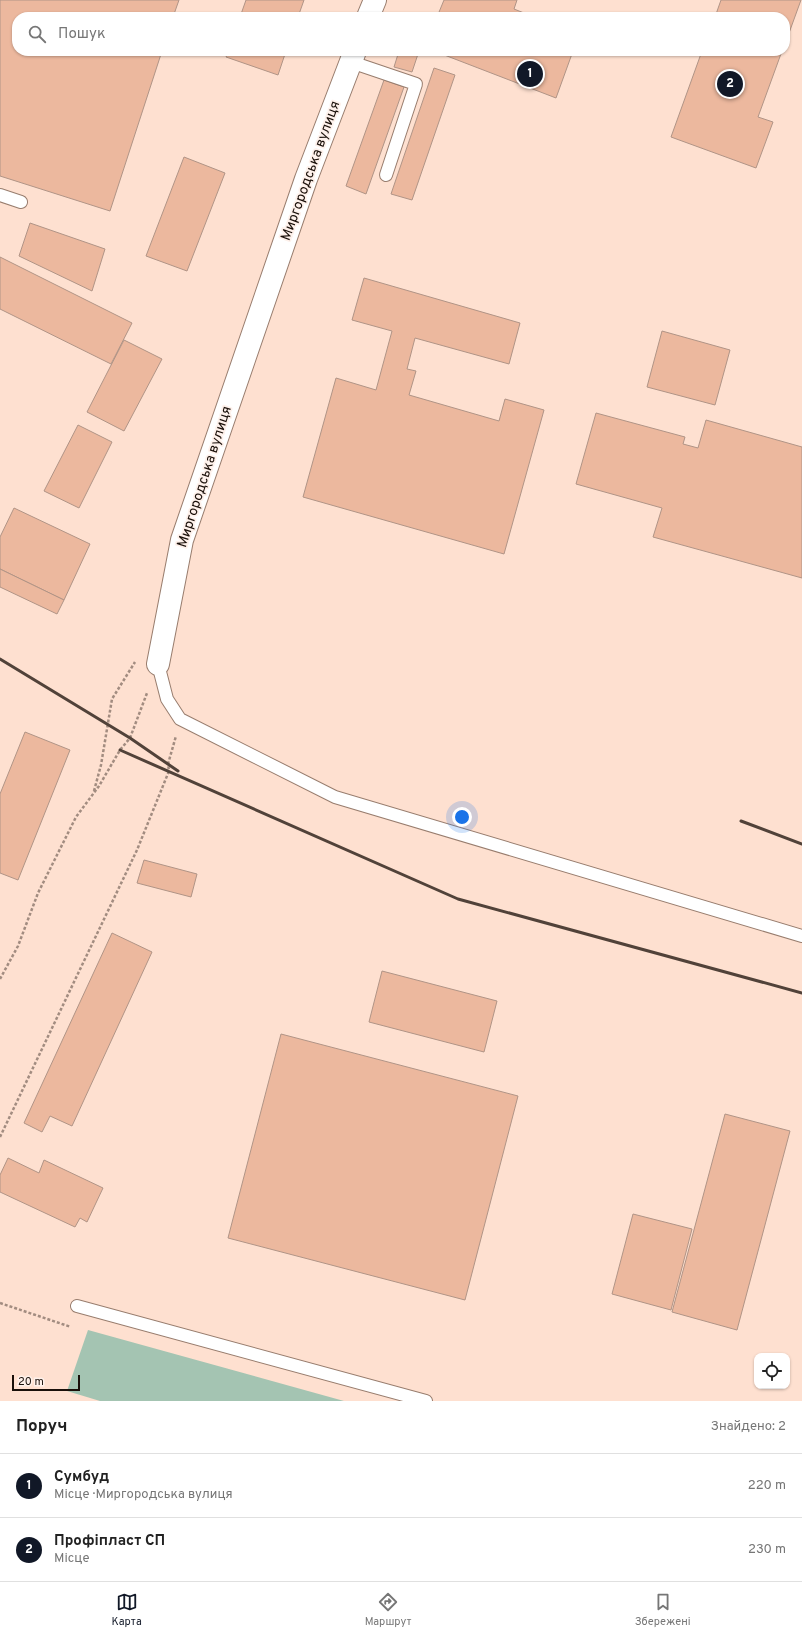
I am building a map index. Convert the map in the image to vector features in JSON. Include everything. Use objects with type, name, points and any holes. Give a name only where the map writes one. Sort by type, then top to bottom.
[{"type":"street","points":[[370,12],[375,0]]},
{"type":"street","name":"Миргородська вулиця","points":[[148,662],[182,540],[306,179],[353,57]]},
{"type":"lane","points":[[353,57],[416,84],[386,175]]},
{"type":"lane","points":[[0,195],[21,202]]},
{"type":"lane","points":[[148,662],[167,699],[180,719],[335,797],[802,936]]},
{"type":"lane","points":[[77,1306],[426,1401]]},
{"type":"path","points":[[94,793],[101,765],[112,700],[148,662]]},
{"type":"path","points":[[0,979],[18,946],[38,893],[73,824],[120,750],[130,738],[148,662]]},
{"type":"path","points":[[0,1137],[137,850],[169,771],[168,764],[180,719]]},
{"type":"path","points":[[0,1303],[71,1327]]},
{"type":"green space","points":[[88,1330],[344,1401],[100,1401],[67,1391]]},
{"type":"building","points":[[0,0],[179,0],[175,12],[12,12],[12,56],[160,56],[110,211],[0,176]]},
{"type":"building","points":[[246,0],[304,0],[300,12],[242,12]]},
{"type":"building","points":[[444,0],[517,0],[514,9],[522,12],[439,12]]},
{"type":"building","points":[[721,0],[801,0],[790,30],[790,12],[717,12]]},
{"type":"building","points":[[226,56],[284,56],[278,75]]},
{"type":"building","points":[[397,56],[417,56],[412,72],[394,67]]},
{"type":"building","points":[[447,56],[571,56],[556,98]]},
{"type":"building","points":[[700,56],[780,56],[758,117],[773,122],[756,168],[671,137]]},
{"type":"building","points":[[434,68],[455,75],[412,200],[391,194]]},
{"type":"building","points":[[384,80],[404,87],[366,194],[346,186]]},
{"type":"building","points":[[184,157],[225,173],[187,271],[146,256]]},
{"type":"building","points":[[30,223],[105,249],[92,291],[19,256]]},
{"type":"building","points":[[0,257],[132,323],[111,364],[0,309]]},
{"type":"building","points":[[364,278],[520,323],[509,364],[415,338],[407,369],[416,371],[409,395],[499,421],[505,399],[544,410],[504,554],[303,497],[336,378],[376,390],[392,331],[352,320]]},
{"type":"building","points":[[662,331],[730,350],[715,405],[647,387]]},
{"type":"building","points":[[124,340],[162,359],[124,431],[87,412]]},
{"type":"building","points":[[596,413],[685,437],[683,444],[698,448],[706,420],[802,447],[802,578],[653,537],[662,508],[576,484]]},
{"type":"building","points":[[78,425],[112,442],[79,508],[44,491]]},
{"type":"building","points":[[14,508],[90,544],[64,600],[0,569],[0,537]]},
{"type":"building","points":[[0,569],[64,600],[57,614],[0,587]]},
{"type":"building","points":[[25,732],[70,750],[18,880],[0,873],[0,794]]},
{"type":"building","points":[[144,860],[197,874],[191,897],[137,883]]},
{"type":"building","points":[[112,933],[152,952],[72,1126],[50,1116],[42,1132],[24,1123]]},
{"type":"building","points":[[382,971],[497,1001],[484,1052],[369,1022]]},
{"type":"building","points":[[281,1034],[518,1096],[465,1300],[228,1238]]},
{"type":"building","points":[[725,1114],[790,1131],[737,1330],[672,1312]]},
{"type":"building","points":[[8,1158],[39,1173],[44,1160],[103,1188],[87,1222],[80,1218],[75,1227],[0,1192],[0,1175]]},
{"type":"building","points":[[633,1214],[692,1229],[671,1310],[612,1294]]},
{"type":"railway","points":[[0,659],[130,738],[178,771]]},
{"type":"railway","points":[[120,750],[458,899],[802,993]]},
{"type":"railway","points":[[741,821],[802,844]]},
{"type":"place","name":"Сумбуд","points":[[530,74]]},
{"type":"place","name":"Профіпласт СП","points":[[730,84]]}]
